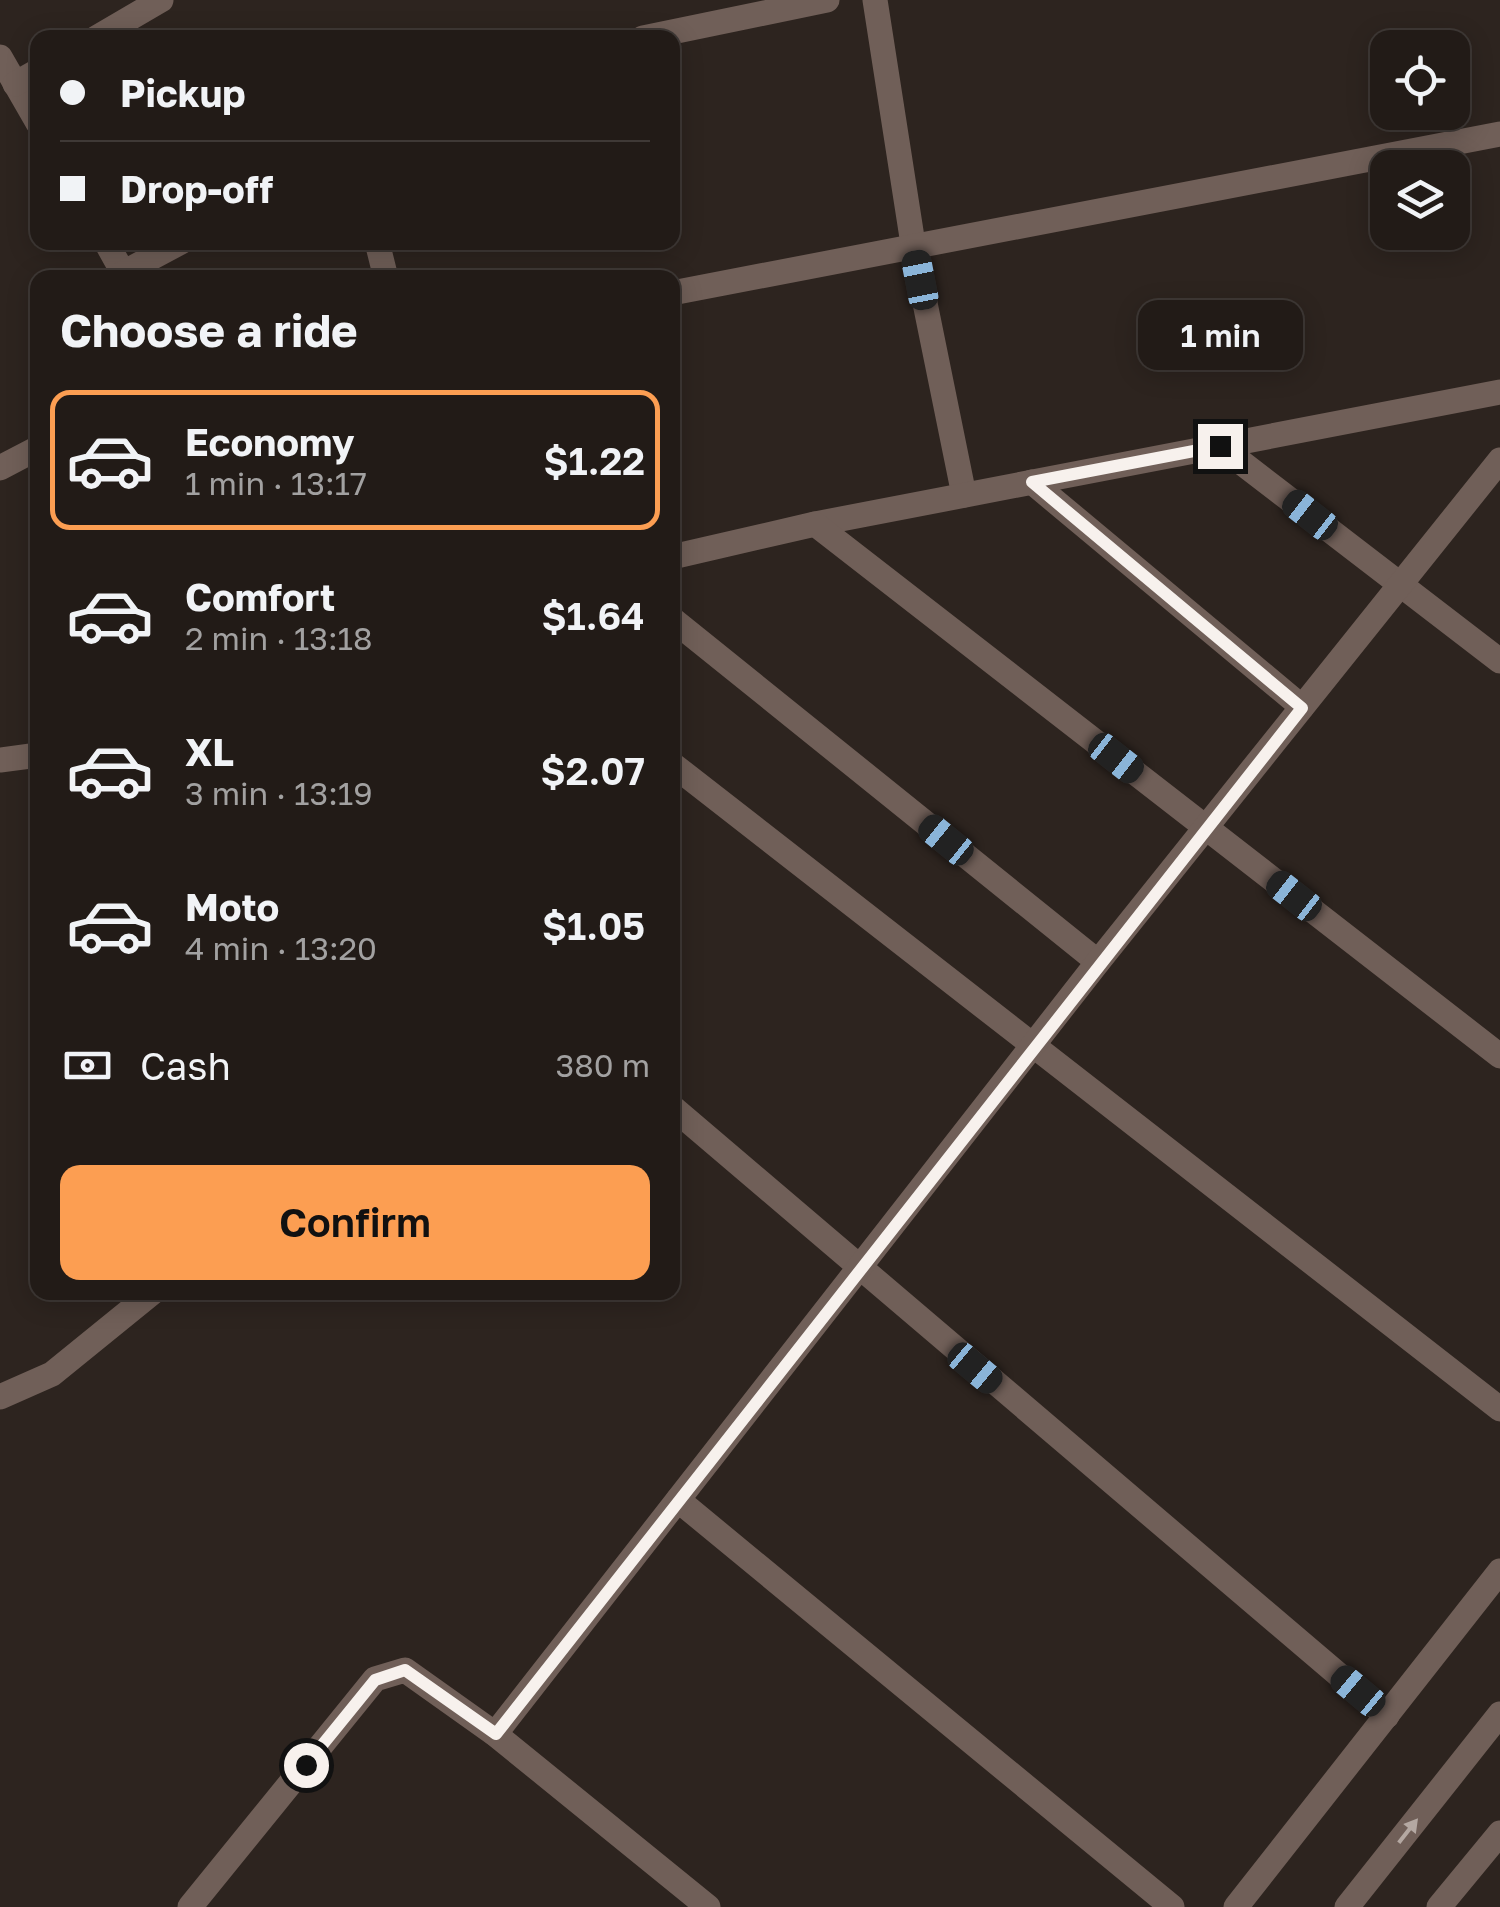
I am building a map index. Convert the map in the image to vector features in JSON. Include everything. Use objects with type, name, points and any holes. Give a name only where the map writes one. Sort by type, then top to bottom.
[{"type":"street","points":[[110,30],[162,0]]},
{"type":"street","points":[[680,30],[827,0]]},
{"type":"street","points":[[875,0],[912,244],[964,495]]},
{"type":"street","points":[[0,57],[26,77]]},
{"type":"street","points":[[680,291],[1500,134]]},
{"type":"street","points":[[133,270],[167,250]]},
{"type":"street","points":[[680,556],[814,524],[1500,392]]},
{"type":"street","points":[[1220,446],[1500,661]]},
{"type":"street","points":[[0,468],[30,452]]},
{"type":"street","points":[[496,1734],[1098,962],[1500,460]]},
{"type":"street","points":[[1032,482],[1302,708]]},
{"type":"street","points":[[814,524],[1500,1056]]},
{"type":"street","points":[[680,624],[1098,962]]},
{"type":"street","points":[[0,760],[30,756]]},
{"type":"street","points":[[680,770],[1031,1048],[1500,1409]]},
{"type":"street","points":[[680,1113],[857,1268],[1388,1716]]},
{"type":"street","points":[[0,1397],[52,1374],[143,1300]]},
{"type":"street","points":[[678,1500],[1172,1907]]},
{"type":"street","points":[[1236,1907],[1500,1571]]},
{"type":"street","points":[[190,1907],[375,1680],[405,1670],[496,1734],[708,1907]]},
{"type":"street","points":[[1347,1907],[1500,1714]]},
{"type":"street","points":[[1439,1907],[1500,1834]]},
{"type":"route","points":[[306,1765],[375,1680],[405,1670],[496,1734],[857,1268],[1302,708],[1032,482],[1220,446]]}]
